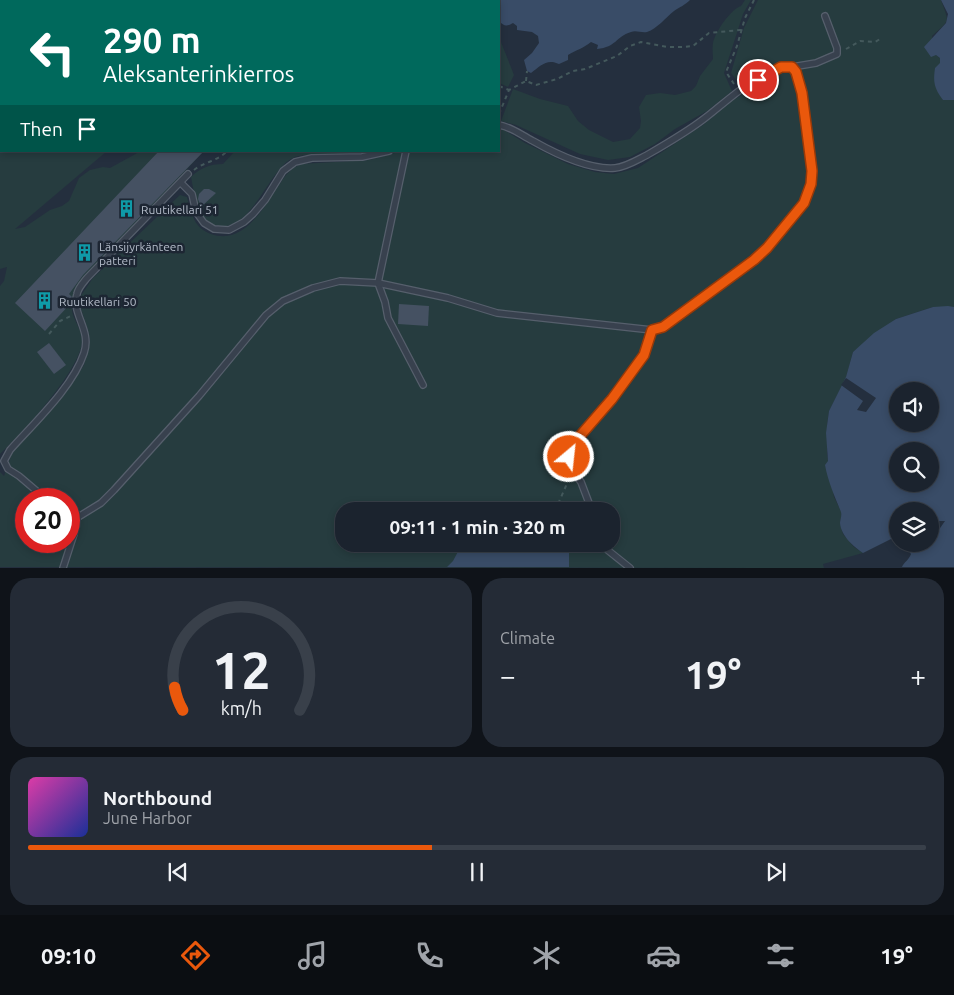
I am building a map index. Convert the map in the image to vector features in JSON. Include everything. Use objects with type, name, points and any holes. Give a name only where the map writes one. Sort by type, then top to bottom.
[{"type":"lane","points":[[500,124],[572,160],[599,167],[617,168],[633,162],[698,123],[738,90],[773,70],[816,62],[837,54],[837,48],[825,16]]},
{"type":"lane","points":[[80,516],[101,503],[114,490],[200,396],[266,315],[283,300],[313,288],[340,281],[378,283],[448,298],[497,313],[652,330],[663,327],[754,260],[767,248],[804,203],[809,193],[812,171],[802,93],[796,72],[792,67]]},
{"type":"lane","points":[[181,183],[192,194],[196,212],[204,224],[214,229],[229,230],[244,222],[253,214],[283,171],[295,162],[312,158],[362,158],[385,152]]},
{"type":"lane","points":[[406,152],[378,283],[385,302],[388,318],[423,385]]},
{"type":"lane","points":[[8,469],[4,461],[6,455],[65,388],[81,360],[86,337],[78,313],[76,298],[81,287],[188,174]]},
{"type":"lane","points":[[589,502],[581,482],[572,470],[569,457],[573,444],[612,399],[644,355],[652,330]]},
{"type":"lane","points":[[0,462],[33,488]]},
{"type":"lane","points":[[610,552],[630,568]]},
{"type":"lane","points":[[63,568],[68,553]]},
{"type":"path","points":[[738,90],[726,72],[737,46],[740,30],[754,0]]},
{"type":"path","points":[[500,112],[509,90],[526,81],[536,85],[557,80],[573,71],[585,69],[617,56],[630,46],[641,42],[667,47],[693,46],[709,33],[740,30]]},
{"type":"path","points":[[837,54],[860,41],[875,42],[880,39]]},
{"type":"path","points":[[526,81],[527,71]]},
{"type":"path","points":[[500,86],[509,90]]},
{"type":"path","points":[[188,174],[200,165],[215,160],[225,152]]},
{"type":"path","points":[[49,334],[60,321],[78,313]]},
{"type":"path","points":[[559,502],[572,470]]},
{"type":"green space","points":[[745,0],[751,0],[743,14],[724,73],[732,91],[707,111],[675,129],[655,144],[630,157],[608,160],[580,154],[516,125],[501,121],[513,89],[540,99],[568,106],[578,121],[589,130],[613,142],[630,139],[640,128],[639,107],[646,95],[660,93],[675,95],[691,91],[696,86],[700,76],[713,59],[714,38],[728,16],[741,6]]},
{"type":"green space","points":[[758,0],[941,0],[947,20],[932,36],[936,55],[940,58],[943,100],[954,100],[954,307],[933,307],[896,319],[853,352],[846,378],[829,411],[827,453],[834,497],[842,513],[840,523],[843,534],[854,547],[863,553],[823,564],[824,568],[0,567],[0,472],[4,476],[12,453],[65,393],[84,365],[90,340],[80,306],[80,297],[93,278],[180,195],[187,197],[194,219],[201,228],[211,234],[224,236],[236,233],[256,218],[286,175],[293,168],[301,164],[369,160],[398,152],[500,152],[500,128],[568,164],[595,172],[614,174],[638,168],[703,125],[732,101],[774,74],[798,70],[794,64],[784,61],[771,66],[740,85],[731,73],[744,28]]},
{"type":"green space","points":[[500,40],[514,75],[508,87],[500,83]]},
{"type":"green space","points":[[0,152],[106,152],[15,229],[25,227],[50,210],[62,206],[69,201],[79,178],[90,170],[103,167],[110,168],[139,152],[203,152],[77,286],[72,309],[82,338],[79,354],[49,401],[0,454],[0,286],[4,281],[7,267],[0,269]]},
{"type":"green space","points":[[234,152],[376,152],[295,157],[275,175],[259,199],[241,219],[230,225],[219,226],[206,220],[198,208],[191,177],[206,167],[223,164]]},
{"type":"water","points":[[500,0],[690,0],[674,11],[658,26],[647,32],[631,32],[604,48],[597,49],[598,45],[591,42],[568,55],[568,60],[559,64],[547,62],[531,73],[527,71],[524,60],[539,43],[538,36],[532,32],[517,30],[517,26],[513,23],[504,25],[501,23]]},
{"type":"water","points":[[941,0],[954,0],[954,100],[943,100],[938,92],[934,81],[934,73],[935,68],[940,63],[940,58],[936,55],[931,57],[924,47],[946,23],[948,14]]},
{"type":"water","points":[[933,307],[954,307],[954,567],[902,567],[911,554],[910,552],[939,552],[939,530],[945,521],[939,521],[939,502],[889,502],[889,540],[863,553],[859,551],[849,541],[841,528],[841,512],[825,465],[828,461],[826,433],[829,411],[846,377],[853,352],[874,333],[896,319]]},
{"type":"water","points":[[458,552],[569,552],[569,567],[447,567]]},
{"type":"pier","points":[[846,378],[876,398],[866,412],[857,410],[863,401],[841,385]]},
{"type":"building","name":"Länsijyrkänteen patteri","points":[[158,152],[203,152],[83,275],[69,294],[72,297],[71,303],[45,331],[15,303]]},
{"type":"building","points":[[204,189],[209,189],[216,193],[201,207],[198,199],[199,194]]},
{"type":"building","points":[[399,304],[429,306],[428,326],[398,324]]},
{"type":"building","points":[[49,343],[66,365],[54,374],[37,352]]},
{"type":"place","name":"Ruutikellari 51","points":[[127,209]]},
{"type":"place","name":"Länsijyrkänteen patteri","points":[[85,253]]},
{"type":"place","name":"Ruutikellari 50","points":[[45,301]]},
{"type":"route","points":[[569,457],[573,444],[612,399],[644,355],[652,330],[663,327],[705,298],[754,260],[767,248],[804,203],[809,193],[812,171],[802,93],[796,72],[792,67],[781,67],[758,80]]}]
